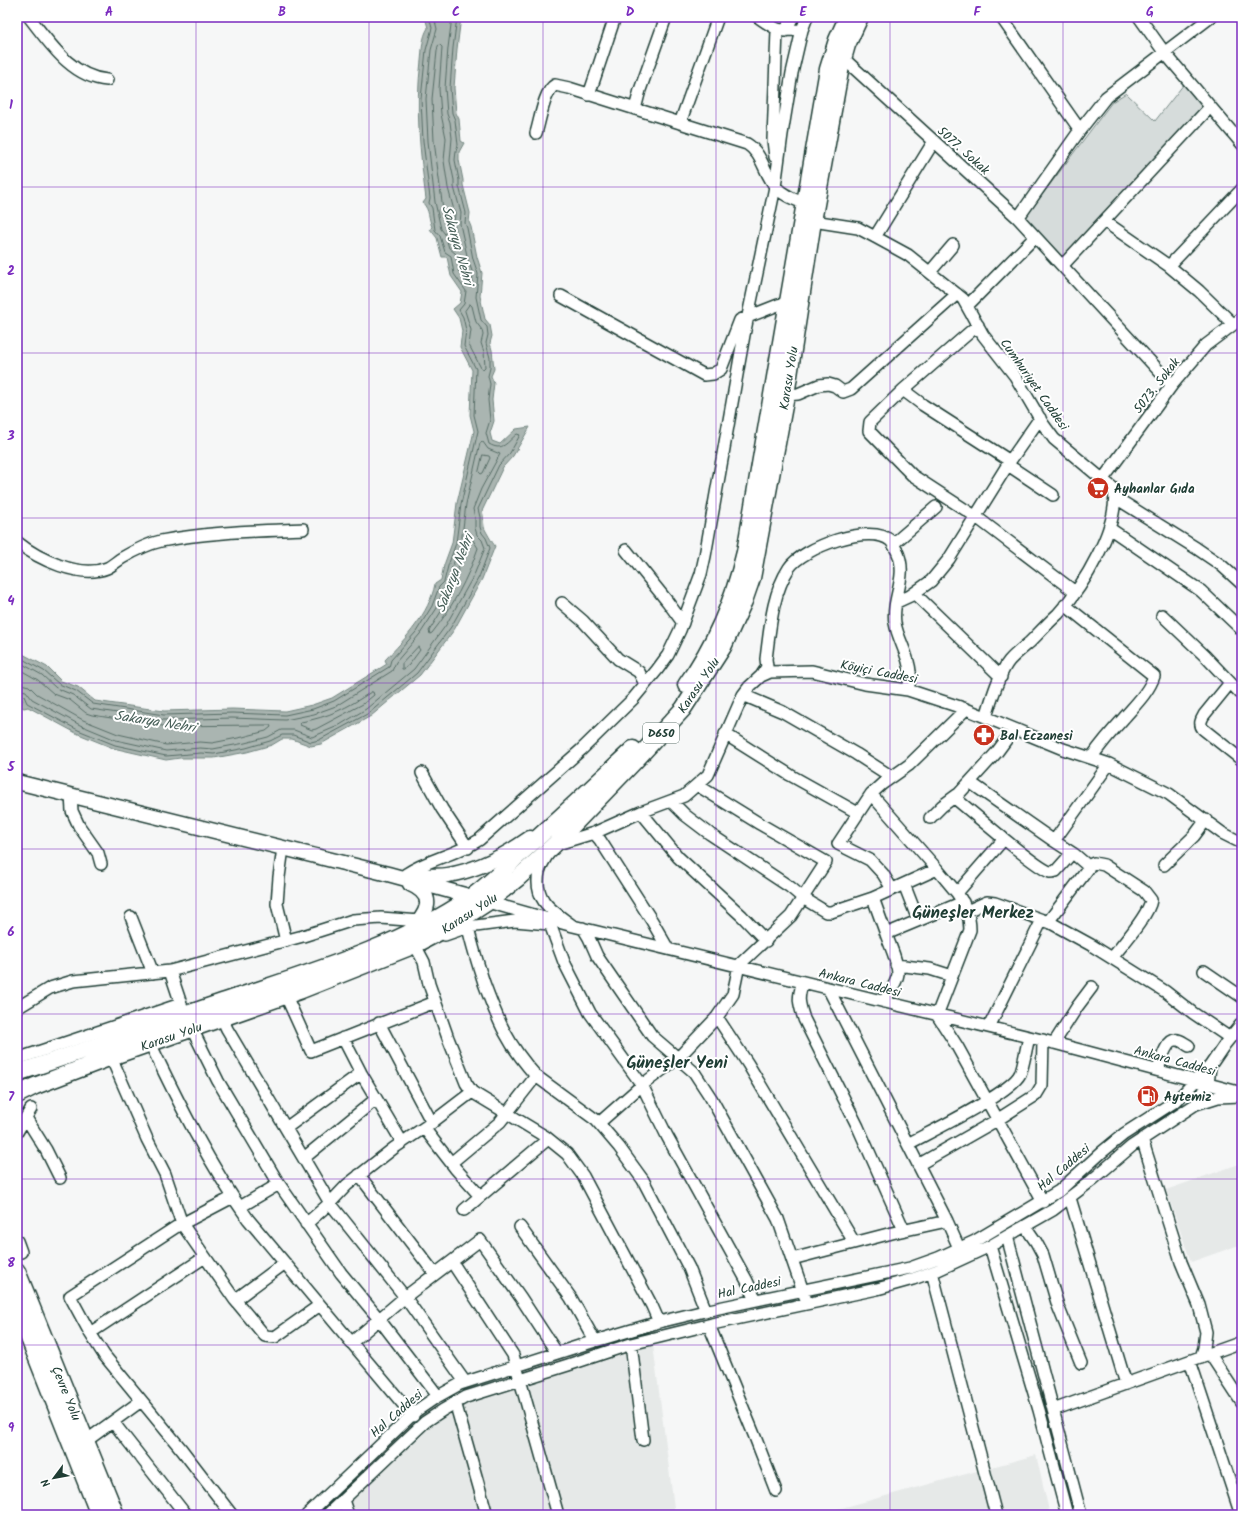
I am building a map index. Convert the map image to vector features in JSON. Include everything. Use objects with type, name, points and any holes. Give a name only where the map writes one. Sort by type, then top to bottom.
[{"type":"highway","name":"Karasu Yolu","points":[[17,1095],[35,1086],[111,1057],[286,996],[411,939],[441,916],[472,897],[571,808],[666,714],[688,683],[705,655],[722,620],[738,580],[745,552],[828,69],[837,40],[848,17]]},
{"type":"highway","name":"Karasu Yolu","points":[[17,1073],[48,1064],[182,1010],[452,926],[488,902],[518,878],[554,845],[683,709],[723,647],[744,601],[752,578],[786,395],[813,221],[843,58],[855,24],[860,17]]},
{"type":"highway","name":"Çevre Yolu","points":[[17,1272],[116,1515]]},
{"type":"highway","name":"Çevre Yolu","points":[[17,1308],[99,1515]]},
{"type":"main road","points":[[17,782],[388,874],[472,897]]},
{"type":"main road","points":[[388,874],[448,876],[467,871],[518,846],[571,808]]},
{"type":"main road","points":[[388,874],[416,886],[423,891],[427,898],[425,914],[411,939]]},
{"type":"street","points":[[28,17],[65,60],[76,69],[99,80],[107,80]]},
{"type":"street","points":[[589,95],[615,17]]},
{"type":"street","points":[[635,109],[640,90],[666,17]]},
{"type":"street","points":[[680,123],[718,17]]},
{"type":"street","points":[[758,17],[781,31],[802,30]]},
{"type":"street","points":[[777,173],[773,140],[781,31],[793,17]]},
{"type":"street","points":[[406,874],[420,866],[468,848],[480,840],[581,750],[632,699],[668,655],[683,622],[701,574],[705,556],[748,317],[775,187],[792,73],[802,30],[808,17]]},
{"type":"street","points":[[1001,17],[1080,130]]},
{"type":"street","points":[[1139,17],[1164,52],[1242,144]]},
{"type":"street","points":[[1018,218],[1080,130],[1106,97],[1211,17]]},
{"type":"street","name":"5077. Sokak","points":[[843,58],[1018,218],[1063,265],[1172,385]]},
{"type":"street","points":[[536,133],[546,97],[553,85],[569,88],[751,146],[756,152],[775,187],[788,197],[804,203]]},
{"type":"street","points":[[1063,265],[1210,107]]},
{"type":"street","points":[[875,237],[934,141]]},
{"type":"street","points":[[1169,266],[1242,189]]},
{"type":"street","name":"Cumhuriyet Caddesi","points":[[813,221],[858,228],[908,255],[963,299],[983,335],[1015,376],[1054,439],[1114,489],[1116,498]]},
{"type":"street","points":[[1104,221],[1169,266],[1199,291],[1233,324]]},
{"type":"street","points":[[967,306],[1035,237]]},
{"type":"street","points":[[930,272],[953,245]]},
{"type":"street","points":[[786,395],[798,394],[819,385],[828,384],[835,386],[843,392],[851,389],[957,294]]},
{"type":"street","points":[[561,296],[704,375],[713,374],[721,369],[740,320],[778,304],[788,303]]},
{"type":"street","name":"5073. Sokak","points":[[1103,479],[1172,385],[1206,345],[1242,318]]},
{"type":"street","points":[[978,325],[903,390],[870,422],[869,431],[912,475],[975,516],[1075,592]]},
{"type":"street","points":[[903,390],[1053,495]]},
{"type":"street","points":[[897,602],[914,593],[931,581],[949,559],[1009,463],[1040,418]]},
{"type":"street","points":[[986,717],[996,688],[1009,661],[1031,641],[1082,583],[1109,528],[1114,515],[1116,498],[1202,552],[1221,565],[1242,584]]},
{"type":"street","points":[[893,544],[936,508]]},
{"type":"street","points":[[1109,528],[1201,592],[1242,630]]},
{"type":"street","points":[[17,542],[47,561],[71,569],[91,571],[106,568],[143,546],[160,541],[243,532],[303,529]]},
{"type":"street","points":[[806,1304],[804,1290],[778,1219],[711,1098],[694,1072],[652,1036],[596,956],[589,938],[578,927],[548,908],[538,892],[539,871],[554,845],[594,833],[641,812],[684,796],[708,775],[743,695],[748,687],[761,676],[767,667],[766,658],[777,594],[789,567],[808,552],[839,539],[864,534],[883,537],[890,540],[893,544],[898,553],[902,575],[895,615],[896,624],[907,657],[910,672],[908,690]]},
{"type":"street","points":[[626,550],[683,622]]},
{"type":"street","points":[[914,593],[1001,677]]},
{"type":"street","points":[[562,603],[583,621],[618,659],[639,672],[645,684]]},
{"type":"street","points":[[1065,604],[1154,676],[1153,682],[1091,758]]},
{"type":"street","points":[[1162,615],[1242,695]]},
{"type":"street","name":"Köyiçi Caddesi","points":[[761,676],[770,672],[812,671],[865,684],[908,690],[966,709],[1063,749],[1109,764],[1170,794],[1222,833],[1242,843]]},
{"type":"street","points":[[1230,683],[1204,715],[1201,720],[1201,724],[1203,728],[1242,760]]},
{"type":"street","points":[[743,695],[782,712],[856,754],[892,777]]},
{"type":"street","points":[[892,889],[883,874],[870,860],[838,844],[871,794],[909,765],[966,709]]},
{"type":"street","points":[[930,818],[942,806],[971,783],[1014,729]]},
{"type":"street","points":[[725,734],[790,775],[858,813]]},
{"type":"street","points":[[1054,841],[1109,764]]},
{"type":"street","points":[[422,773],[442,809],[468,848]]},
{"type":"street","points":[[971,783],[1072,853],[1088,866]]},
{"type":"street","points":[[599,1123],[642,1085],[678,1058],[717,1017],[733,994],[740,966],[791,916],[826,862],[697,785]]},
{"type":"street","points":[[871,794],[937,869],[962,902],[970,920],[970,930],[937,1014],[957,1046],[1043,1202]]},
{"type":"street","points":[[70,795],[72,811],[79,826],[98,853],[100,864]]},
{"type":"street","points":[[957,795],[956,799],[1004,839],[1048,871],[1056,871],[1072,853]]},
{"type":"street","points":[[671,801],[685,815],[710,834],[790,887],[803,898],[826,912],[831,912],[873,898],[937,869]]},
{"type":"street","points":[[641,812],[678,857],[742,916],[766,941]]},
{"type":"street","points":[[1164,865],[1194,836],[1206,820]]},
{"type":"street","points":[[594,833],[648,915],[668,949]]},
{"type":"street","points":[[962,902],[1004,839]]},
{"type":"street","points":[[283,848],[277,904],[286,941]]},
{"type":"street","points":[[989,1027],[1045,921],[1088,869],[1088,866],[1094,863],[1104,865],[1144,891],[1151,900],[1151,904],[1140,922],[1112,958]]},
{"type":"street","points":[[904,884],[918,920]]},
{"type":"street","name":"Ankara Caddesi","points":[[472,897],[578,927],[937,1014],[1029,1038],[1043,1040],[1242,1094]]},
{"type":"street","points":[[873,898],[898,974],[894,985],[884,1002]]},
{"type":"street","points":[[886,934],[962,902],[995,903],[1045,921],[1112,958],[1166,992],[1193,1013],[1230,1038]]},
{"type":"street","points":[[131,917],[153,973]]},
{"type":"street","points":[[17,1008],[50,988],[73,981],[170,971],[286,941],[353,920],[381,918],[420,921]]},
{"type":"street","points":[[578,927],[515,921],[468,927],[411,939],[424,962],[435,1002],[463,1077],[472,1092],[548,1139],[567,1154],[583,1176],[659,1322]]},
{"type":"street","points":[[550,924],[564,962],[590,1013],[642,1085],[667,1136],[756,1300]]},
{"type":"street","points":[[468,927],[472,947],[495,1014],[510,1043],[520,1059],[536,1076],[599,1123],[619,1147],[643,1180],[689,1268],[706,1311]]},
{"type":"street","points":[[896,965],[930,969],[952,976]]},
{"type":"street","points":[[17,1059],[182,1010],[170,971]]},
{"type":"street","points":[[1204,971],[1242,997]]},
{"type":"street","points":[[802,982],[798,995],[804,1019],[858,1127],[904,1230]]},
{"type":"street","points":[[1054,1043],[1092,987]]},
{"type":"street","points":[[828,988],[947,1221],[959,1248]]},
{"type":"street","points":[[286,996],[311,1051],[435,1002]]},
{"type":"street","points":[[717,1017],[748,1064],[854,1242]]},
{"type":"street","points":[[222,1018],[227,1030],[330,1203],[405,1296],[465,1382]]},
{"type":"street","points":[[379,1023],[428,1125],[451,1163],[480,1196]]},
{"type":"street","name":"Hal Caddesi","points":[[307,1515],[413,1416],[416,1411],[438,1396],[465,1382],[659,1322],[910,1268],[938,1258],[975,1241],[1043,1202],[1059,1191],[1124,1134],[1177,1100],[1210,1066],[1242,1023]]},
{"type":"street","points":[[192,1029],[218,1081],[279,1184],[341,1273],[379,1319],[438,1396]]},
{"type":"street","points":[[342,1038],[402,1142]]},
{"type":"street","points":[[908,1144],[987,1101],[1014,1082],[1020,1074],[1029,1038]]},
{"type":"street","points":[[918,1165],[997,1120],[1036,1095],[1042,1085],[1043,1040]]},
{"type":"street","points":[[1158,1070],[1166,1046],[1174,1040],[1178,1040],[1189,1046]]},
{"type":"street","points":[[150,1043],[168,1081],[240,1207],[351,1343],[413,1416]]},
{"type":"street","points":[[111,1057],[165,1174],[182,1224],[235,1300],[265,1336],[275,1337],[320,1305]]},
{"type":"street","points":[[1208,1085],[1210,1066]]},
{"type":"street","points":[[286,1128],[361,1073]]},
{"type":"street","points":[[451,1163],[500,1122],[536,1076]]},
{"type":"street","name":"Hal Caddesi","points":[[327,1515],[426,1422],[455,1402],[466,1397],[631,1344],[709,1324],[913,1280],[990,1246],[1070,1198],[1142,1139],[1196,1104],[1208,1085]]},
{"type":"street","points":[[306,1224],[359,1175],[472,1092]]},
{"type":"street","points":[[1196,1104],[1218,1097],[1242,1094]]},
{"type":"street","points":[[304,1158],[376,1099]]},
{"type":"street","points":[[17,1132],[29,1114],[60,1178]]},
{"type":"street","points":[[464,1210],[548,1139]]},
{"type":"street","points":[[1142,1139],[1181,1262],[1199,1305],[1206,1332],[1204,1348],[1205,1356],[1242,1403]]},
{"type":"street","points":[[359,1175],[435,1274]]},
{"type":"street","points":[[240,1207],[279,1184]]},
{"type":"street","points":[[232,1515],[182,1450],[104,1355],[70,1296],[182,1224],[233,1197]]},
{"type":"street","points":[[1070,1198],[1126,1384]]},
{"type":"street","points":[[792,1259],[854,1242],[947,1221]]},
{"type":"street","points":[[1025,1226],[1043,1255],[1058,1306],[1081,1363]]},
{"type":"street","points":[[520,1227],[571,1298],[595,1341]]},
{"type":"street","points":[[1007,1236],[1081,1515]]},
{"type":"street","points":[[351,1343],[405,1296],[480,1240],[521,1298],[557,1354]]},
{"type":"street","points":[[17,1241],[21,1252],[17,1253]]},
{"type":"street","points":[[990,1246],[1039,1410],[1067,1515]]},
{"type":"street","points":[[90,1332],[205,1257]]},
{"type":"street","points":[[452,1262],[513,1355],[558,1515]]},
{"type":"street","points":[[235,1300],[285,1263]]},
{"type":"street","points":[[932,1272],[996,1515]]},
{"type":"street","points":[[709,1324],[776,1491]]},
{"type":"street","points":[[1053,1410],[1242,1342]]},
{"type":"street","points":[[631,1344],[643,1440]]},
{"type":"street","points":[[1190,1361],[1241,1515]]},
{"type":"street","points":[[86,1441],[141,1401]]},
{"type":"street","points":[[455,1402],[487,1515]]},
{"type":"street","points":[[113,1422],[186,1515]]},
{"type":"street","points":[[343,1500],[348,1515]]},
{"type":"shaded area","points":[[1184,84],[1202,107],[1066,256],[1059,256],[1028,223],[1027,215],[1112,102],[1126,93],[1155,121]]},
{"type":"shaded area","points":[[1242,1163],[1242,1244],[1191,1262],[1166,1190]]},
{"type":"shaded area","points":[[653,1345],[675,1515],[333,1515],[424,1430],[464,1403]]},
{"type":"shaded area","points":[[1036,1455],[1050,1515],[816,1515]]},
{"type":"water","name":"Sakarya Nehri","points":[[425,17],[461,17],[454,88],[456,113],[459,119],[461,141],[464,143],[459,152],[459,160],[470,213],[469,222],[482,273],[480,296],[485,319],[490,325],[492,336],[490,343],[494,369],[491,376],[494,383],[492,400],[494,421],[490,433],[492,441],[500,444],[516,429],[530,427],[513,456],[503,467],[482,511],[484,527],[495,546],[482,579],[454,630],[420,675],[371,716],[321,744],[311,746],[292,739],[282,739],[272,745],[247,752],[214,758],[180,758],[166,760],[113,748],[76,733],[28,707],[24,708],[20,706],[23,700],[17,697],[17,651],[47,667],[61,681],[78,687],[95,701],[164,711],[232,709],[285,711],[312,705],[332,698],[387,664],[385,660],[416,625],[428,605],[435,584],[441,580],[444,565],[452,543],[457,503],[474,431],[470,415],[472,370],[460,347],[462,331],[459,318],[453,309],[460,303],[462,292],[451,276],[447,257],[442,257],[437,238],[430,229],[432,227],[429,214],[423,203],[426,199],[420,147],[418,96],[423,44],[428,28]]},
{"type":"place","name":"Ayhanlar Gıda","points":[[1098,488]]},
{"type":"place","name":"Bal Eczanesi","points":[[984,735]]},
{"type":"place","name":"Aytemiz","points":[[1148,1096]]},
{"type":"district","name":"Güneşler Merkez","points":[[973,912]]},
{"type":"district","name":"Güneşler Yeni","points":[[677,1062]]}]
